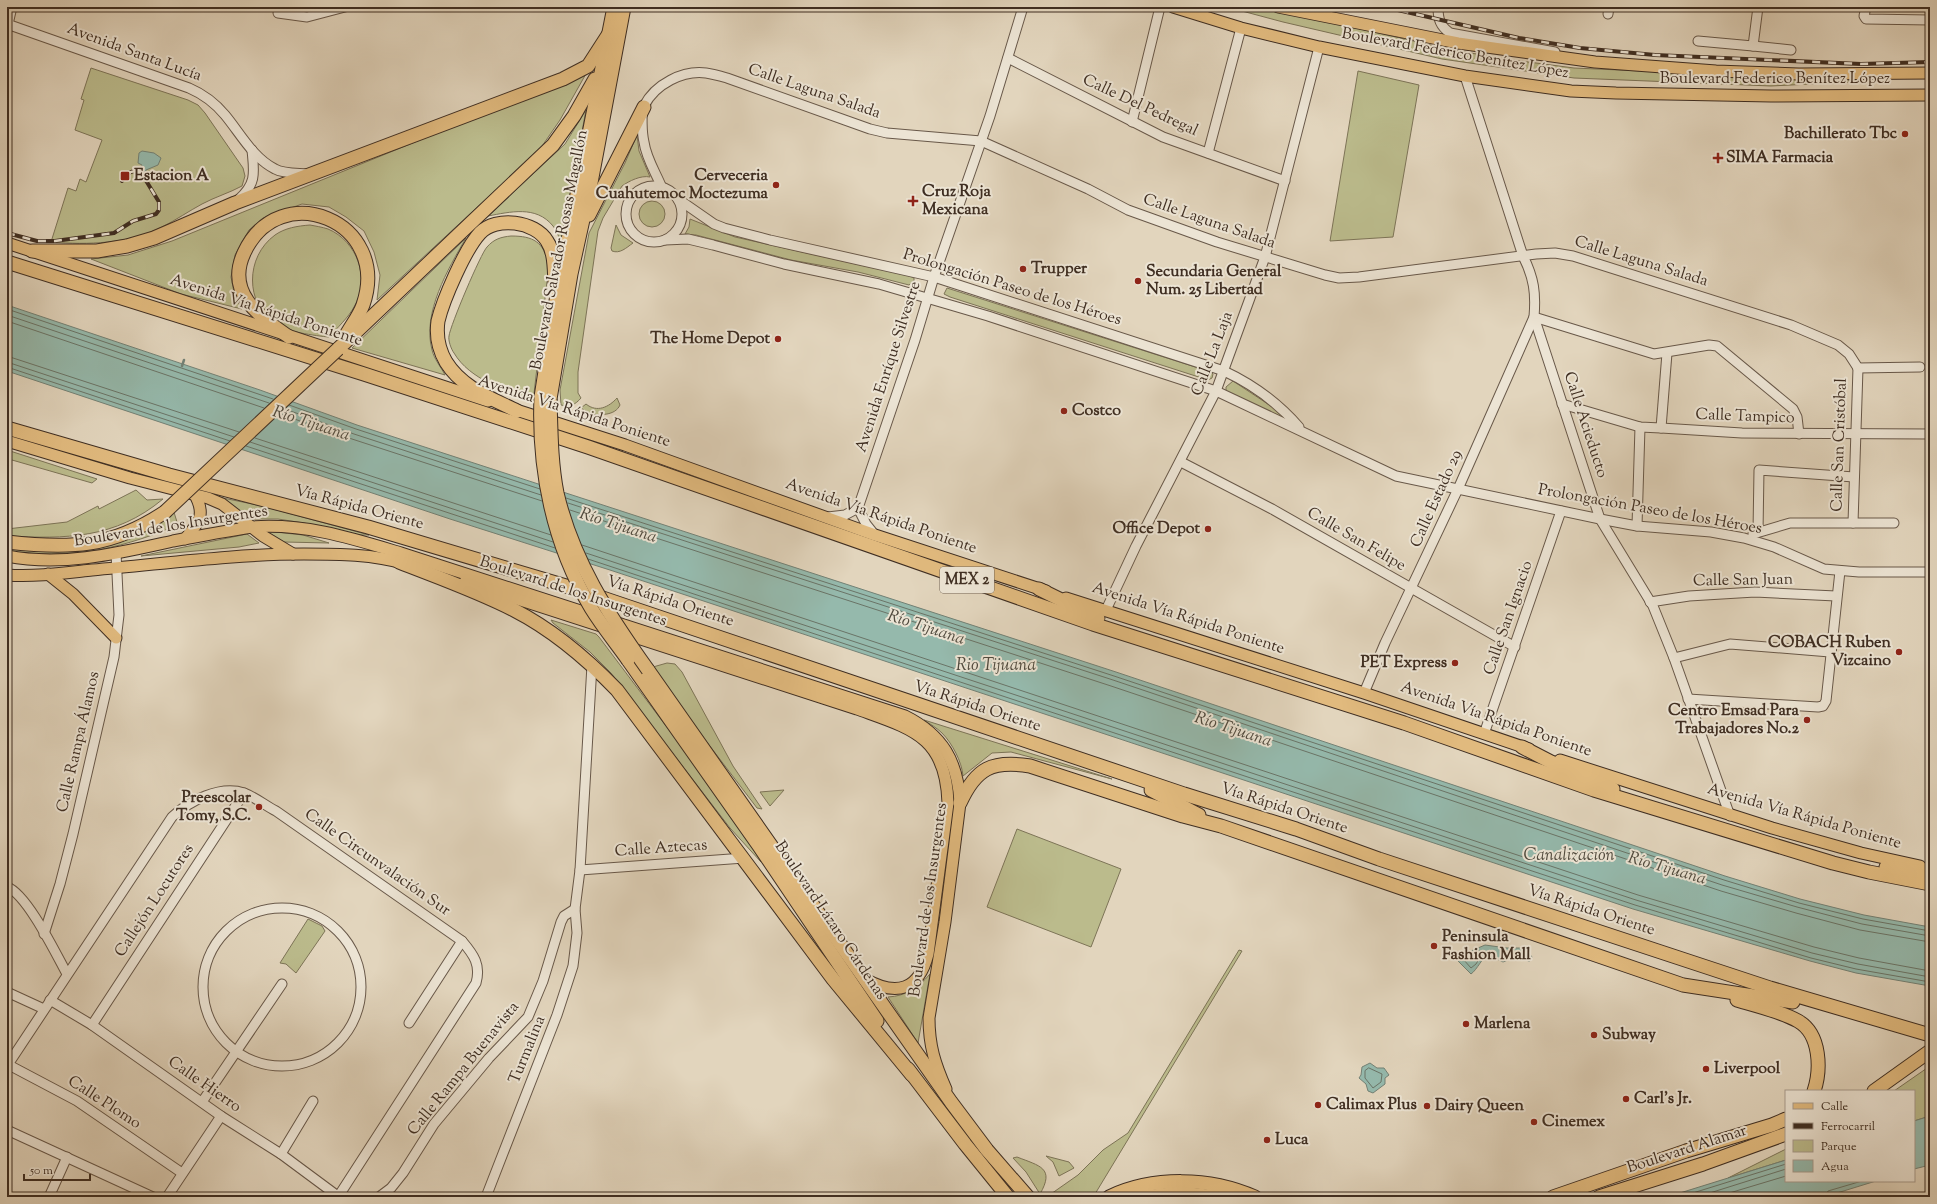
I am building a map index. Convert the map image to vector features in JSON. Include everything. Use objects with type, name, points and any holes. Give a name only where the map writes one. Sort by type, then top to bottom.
[{"type":"highway","name":"Boulevard Salvador Rosas Magallón","points":[[614,7],[556,301],[540,439],[542,461],[548,493],[563,548],[577,581],[591,608],[628,660]]},
{"type":"highway","name":"Boulevard Salvador Rosas Magallón","points":[[624,7],[590,188],[579,232],[545,398],[552,462],[557,492],[565,521],[590,582],[616,626],[648,670]]},
{"type":"highway","points":[[32,251],[97,251],[127,246],[154,238],[235,203],[577,73],[593,60],[608,35]]},
{"type":"highway","points":[[7,542],[69,546],[96,543],[126,534],[147,524],[165,512],[553,145],[574,116],[602,67]]},
{"type":"highway","points":[[579,232],[644,107]]},
{"type":"highway","points":[[289,337],[259,316],[247,301],[239,280],[242,256],[256,233],[269,223],[285,216],[299,213],[324,216],[342,226],[350,233],[362,250],[367,277],[363,306],[338,348]]},
{"type":"highway","points":[[517,411],[477,392],[462,382],[447,362],[440,350],[438,336],[438,321],[446,296],[469,249],[480,233],[492,225],[504,223],[528,226],[547,240],[552,253],[556,301]]},
{"type":"highway","name":"Avenida Vía Rápida Poniente","points":[[7,262],[364,374],[588,447],[1093,624],[1404,723],[1576,784],[1833,862],[1869,872],[1930,884]]},
{"type":"highway","name":"Vía Rápida Oriente","points":[[7,428],[169,475],[368,527],[576,589],[1110,769],[1296,829],[1379,859],[1763,986],[1930,1035]]},
{"type":"highway","points":[[399,562],[473,591],[515,611],[563,642],[592,665],[617,690],[833,979],[912,1075]]},
{"type":"highway","points":[[1039,589],[1086,613],[1164,646]]},
{"type":"highway","name":"Boulevard Lázaro Cárdenas","points":[[628,660],[759,846],[912,1075],[970,1151],[1008,1197]]},
{"type":"highway","name":"Boulevard Lázaro Cárdenas","points":[[648,670],[794,881],[951,1102],[987,1150],[1028,1197]]},
{"type":"highway","points":[[1522,747],[1551,762],[1656,809]]},
{"type":"highway","points":[[960,803],[967,788],[979,774],[989,768],[1011,763],[1030,766],[1183,816],[1221,826],[1684,985],[1766,1009],[1799,1021],[1810,1033],[1818,1053],[1818,1077],[1814,1090]]},
{"type":"highway","points":[[1110,769],[1221,826]]},
{"type":"highway","points":[[1833,862],[1853,862],[1930,873]]},
{"type":"highway","points":[[1684,985],[1833,1007]]},
{"type":"highway","points":[[1876,1090],[1913,1065],[1930,1051]]},
{"type":"highway","points":[[1553,1197],[1686,1151],[1772,1125],[1785,1119]]},
{"type":"highway","name":"Boulevard Alamar","points":[[1599,1197],[1703,1164],[1785,1134]]},
{"type":"highway","points":[[987,1150],[1018,1182],[1037,1197]]},
{"type":"highway","points":[[970,1151],[990,1180],[997,1197]]},
{"type":"highway","points":[[1553,1197],[1649,1174],[1703,1164]]},
{"type":"highway","points":[[1109,1197],[1132,1188],[1149,1184],[1188,1182],[1233,1189],[1255,1197]]},
{"type":"highway","points":[[1144,1197],[1180,1193],[1216,1197]]},
{"type":"main road","name":"Boulevard Federico Benítez López","points":[[1173,7],[1242,28],[1319,47],[1465,76],[1563,90],[1616,93],[1771,96],[1930,95]]},
{"type":"main road","name":"Boulevard Federico Benítez López","points":[[1278,7],[1458,43],[1595,62],[1716,71],[1814,74],[1930,73]]},
{"type":"main road","name":"Avenida Vía Rápida Poniente","points":[[7,243],[289,337],[625,445],[875,535],[1364,693],[1730,816],[1861,853],[1930,868]]},
{"type":"main road","points":[[7,441],[130,478],[194,493],[222,504],[252,527],[293,554]]},
{"type":"main road","points":[[185,539],[198,523],[200,516],[200,503],[194,493]]},
{"type":"main road","name":"Boulevard de los Insurgentes","points":[[7,556],[38,561],[74,559],[116,553],[252,527],[273,525],[312,529],[360,540],[905,716],[930,731],[944,748],[956,773],[960,803],[945,922],[933,988],[929,1034],[932,1053],[951,1102]]},
{"type":"main road","name":"Boulevard de los Insurgentes","points":[[7,575],[48,574],[246,556],[336,554],[371,557],[399,562],[857,709],[899,724],[913,732],[930,746],[936,754],[943,766],[948,803],[924,968],[915,981],[905,987],[893,989],[879,987],[865,979]]},
{"type":"main road","points":[[48,574],[73,594],[116,638]]},
{"type":"main road","points":[[932,916],[945,922]]},
{"type":"street","points":[[8,24],[12,7]]},
{"type":"street","points":[[278,13],[307,17],[345,7]]},
{"type":"street","name":"Avenida Enríque Silvestre","points":[[858,508],[915,340],[927,297],[981,141],[1023,7]]},
{"type":"street","points":[[1132,122],[1160,7]]},
{"type":"street","points":[[1438,7],[1438,20],[1450,32],[1548,50],[1569,58]]},
{"type":"street","points":[[1753,46],[1758,7]]},
{"type":"street","points":[[1866,7],[1864,18],[1930,20]]},
{"type":"street","name":"Avenida Santa Lucía","points":[[8,24],[189,88],[204,95],[224,114],[252,150],[268,165],[277,170],[311,175]]},
{"type":"street","points":[[1208,153],[1242,28]]},
{"type":"street","points":[[1698,41],[1791,50]]},
{"type":"street","name":"Calle La Laja","points":[[1106,610],[1136,546],[1181,462],[1216,391],[1224,371],[1265,257],[1319,47]]},
{"type":"street","name":"Calle Del Pedregal","points":[[1008,58],[1132,122],[1178,143],[1285,181]]},
{"type":"street","name":"Calle Laguna Salada","points":[[644,107],[653,93],[671,80],[684,75],[706,73],[727,78],[870,129],[887,133],[981,141],[1088,189],[1128,210],[1265,257],[1339,278],[1366,276],[1523,256],[1555,253],[1573,256],[1791,325],[1838,345],[1849,354],[1858,368]]},
{"type":"street","name":"Calle Acieducto","points":[[1465,76],[1523,256],[1530,271],[1536,294],[1534,317],[1600,519],[1650,602],[1674,658],[1730,816]]},
{"type":"street","points":[[644,107],[643,129],[645,149],[662,188]]},
{"type":"street","points":[[235,203],[247,192],[252,184],[254,172],[252,150]]},
{"type":"street","points":[[647,188],[662,188],[668,190],[678,199],[682,211],[681,223],[675,233],[665,240],[651,242],[642,240],[632,232],[627,220],[626,211],[633,196],[647,188]]},
{"type":"street","name":"Prolongación Paseo de los Héroes","points":[[678,199],[714,224],[736,232],[934,277],[1224,371],[1244,381],[1279,406],[1301,430]]},
{"type":"street","name":"Prolongación Paseo de los Héroes","points":[[665,240],[688,239],[784,264],[879,284],[927,297],[1216,391],[1389,473],[1458,489],[1637,526],[1711,532],[1744,538],[1774,547],[1811,564],[1840,571],[1930,572]]},
{"type":"street","points":[[1534,317],[1654,354],[1709,345],[1720,348],[1793,409],[1798,417],[1799,434]]},
{"type":"street","name":"Calle Estado 29","points":[[1364,693],[1458,489],[1534,317]]},
{"type":"street","points":[[1661,428],[1667,353]]},
{"type":"street","points":[[1858,368],[1920,367]]},
{"type":"street","name":"Calle San Cristóbal","points":[[1853,523],[1858,368]]},
{"type":"street","name":"Calle Tampico","points":[[1562,404],[1640,426],[1661,428],[1742,433],[1930,434]]},
{"type":"street","points":[[1637,526],[1640,426]]},
{"type":"street","name":"Calle San Felipe","points":[[1181,462],[1272,509],[1412,590],[1515,647]]},
{"type":"street","points":[[1758,532],[1759,470],[1854,477]]},
{"type":"street","points":[[823,517],[838,517],[858,508],[868,528],[875,535]]},
{"type":"street","name":"Calle San Ignacio","points":[[1484,734],[1561,511]]},
{"type":"street","name":"Prolongación Paseo de los Héroes","points":[[1744,538],[1758,532],[1790,523],[1894,523]]},
{"type":"street","name":"Calle Rampa Álamos","points":[[44,934],[60,884],[73,834],[114,657],[119,615],[118,568],[116,553]]},
{"type":"street","points":[[1688,699],[1821,707],[1826,701],[1836,596],[1840,571]]},
{"type":"street","name":"Calle San Juan","points":[[1650,602],[1689,596],[1755,592],[1836,596]]},
{"type":"street","points":[[1674,658],[1730,644],[1830,652]]},
{"type":"street","name":"Turmalina","points":[[486,1197],[568,984],[573,966],[577,934],[575,909],[580,870],[592,665]]},
{"type":"street","name":"Calle Circunvalación Sur","points":[[7,1065],[172,817],[183,807],[203,797],[226,792],[244,793],[276,811],[462,941],[477,962],[478,968],[476,983],[338,1197]]},
{"type":"street","name":"Callejón Locutores","points":[[92,1025],[244,793]]},
{"type":"street","name":"Calle Aztecas","points":[[580,870],[744,858]]},
{"type":"street","points":[[7,887],[20,895],[67,974]]},
{"type":"street","points":[[272,909],[303,910],[326,921],[346,940],[358,964],[362,991],[356,1018],[340,1041],[318,1058],[292,1066],[264,1065],[236,1053],[220,1038],[208,1016],[202,992],[205,967],[215,944],[232,925],[254,913],[272,909]]},
{"type":"street","name":"Calle Rampa Buenavista","points":[[379,1197],[391,1188],[434,1124],[489,1058],[528,1017],[543,981],[561,922],[569,912],[575,909]]},
{"type":"street","points":[[409,1023],[462,941]]},
{"type":"street","points":[[202,1102],[282,984]]},
{"type":"street","points":[[7,992],[44,1009]]},
{"type":"street","name":"Calle Hierro","points":[[50,1000],[92,1025],[221,1116],[280,1154],[338,1197]]},
{"type":"street","name":"Calle Plomo","points":[[7,1065],[77,1101],[182,1173]]},
{"type":"street","points":[[280,1154],[313,1101]]},
{"type":"street","points":[[167,1197],[221,1116]]},
{"type":"street","points":[[7,1130],[153,1197]]},
{"type":"street","points":[[49,1197],[67,1157]]},
{"type":"green space","points":[[1227,7],[1264,7],[1444,48],[1498,58],[1574,68],[1870,81],[1771,86],[1574,78],[1442,59],[1283,22]]},
{"type":"green space","points":[[91,68],[188,100],[198,105],[243,168],[245,176],[242,186],[202,204],[149,233],[108,242],[51,242],[68,188],[76,191],[80,179],[86,182],[102,140],[75,130],[84,100],[81,99]]},
{"type":"green space","points":[[1358,71],[1419,85],[1393,237],[1330,241]]},
{"type":"green space","points":[[587,72],[560,120],[540,149],[377,300],[380,275],[374,252],[364,231],[346,217],[329,207],[302,204],[263,218],[249,230],[235,255],[231,277],[235,297],[242,309],[181,294],[91,259],[128,255],[172,241]]},
{"type":"green space","points":[[586,110],[561,243],[554,228],[546,219],[539,215],[514,212],[488,216],[565,144]]},
{"type":"green space","points":[[637,135],[639,151],[650,177],[632,180],[622,186],[603,218],[598,231],[578,372],[578,393],[581,398],[572,405],[561,405],[560,390],[589,233],[625,163]]},
{"type":"green space","points":[[652,201],[661,205],[665,214],[661,223],[652,227],[643,223],[639,214],[643,205]]},
{"type":"green space","points":[[690,219],[735,237],[910,276],[914,278],[914,281],[909,285],[858,272],[791,260],[696,235],[685,234],[689,227]]},
{"type":"green space","points":[[310,225],[328,229],[347,242],[358,262],[361,273],[359,296],[352,311],[329,337],[293,331],[275,325],[265,316],[258,305],[254,293],[252,280],[254,267],[258,255],[265,244],[275,235],[287,229]]},
{"type":"green space","points":[[616,225],[621,235],[633,243],[618,252],[612,251],[611,248]]},
{"type":"green space","points":[[511,236],[532,239],[544,250],[549,264],[533,402],[489,383],[469,370],[454,353],[449,340],[460,305],[484,252],[495,240]]},
{"type":"green space","points":[[466,238],[438,292],[431,321],[430,336],[432,350],[445,375],[352,348]]},
{"type":"green space","points":[[947,288],[1211,372],[1213,374],[1212,378],[1208,380],[950,297],[944,294]]},
{"type":"green space","points":[[1233,381],[1283,414],[1283,417],[1281,418],[1226,392],[1226,387]]},
{"type":"green space","points":[[617,398],[620,405],[618,409],[611,413],[590,414],[581,408],[586,404],[594,408],[603,408]]},
{"type":"green space","points":[[7,450],[97,479],[92,483],[12,460],[7,461]]},
{"type":"green space","points":[[136,490],[147,500],[163,499],[145,512],[127,522],[89,534],[50,537],[7,536],[7,529],[67,522],[98,506],[99,509]]},
{"type":"green space","points":[[218,497],[262,506],[369,535],[354,535],[304,523],[278,519],[251,519]]},
{"type":"green space","points":[[173,509],[177,522],[173,527],[111,547],[92,551],[52,554],[7,552],[7,549],[75,551]]},
{"type":"green space","points":[[266,531],[303,535],[329,543],[284,542]]},
{"type":"green space","points":[[247,534],[259,543],[239,547],[141,556]]},
{"type":"green space","points":[[551,620],[596,634],[599,637],[730,811],[761,862],[730,828],[611,673],[590,652]]},
{"type":"green space","points":[[667,663],[675,664],[682,672],[733,766],[762,809],[757,808],[706,741],[653,667]]},
{"type":"green space","points":[[924,720],[1112,779],[1011,752],[992,753],[963,776],[959,759],[946,737]]},
{"type":"green space","points":[[784,790],[770,806],[760,792]]},
{"type":"green space","points":[[1017,829],[1121,869],[1091,947],[987,907]]},
{"type":"green space","points":[[308,919],[322,926],[325,931],[296,973],[286,964],[280,963]]},
{"type":"green space","points":[[1239,950],[1242,951],[1095,1194],[1089,1197],[1048,1196],[1078,1175],[1103,1150],[1128,1133]]},
{"type":"green space","points":[[930,974],[918,1043],[888,997],[906,993],[916,987]]},
{"type":"green space","points":[[1930,1066],[1930,1116],[1915,1121],[1915,1090],[1895,1090]]},
{"type":"green space","points":[[1785,1150],[1785,1160],[1728,1178]]},
{"type":"green space","points":[[1046,1156],[1069,1162],[1074,1168],[1059,1176],[1053,1162]]},
{"type":"green space","points":[[1017,1157],[1043,1169],[1046,1179],[1040,1194],[1026,1172],[1013,1158]]},
{"type":"water","points":[[142,151],[154,153],[161,158],[158,165],[146,170],[146,174],[143,175],[140,173],[142,165],[138,163],[139,153]]},
{"type":"water","name":"Rio Tijuana","points":[[7,305],[260,390],[357,425],[1116,672],[1725,876],[1800,899],[1864,915],[1930,927],[1930,986],[1856,973],[1633,909],[613,571],[450,519],[7,371]]},
{"type":"water","points":[[1485,945],[1507,948],[1525,948],[1532,957],[1530,961],[1528,961],[1519,954],[1514,953],[1508,960],[1503,962],[1489,955],[1486,956],[1471,974],[1456,959],[1457,957]]},
{"type":"water","points":[[1370,1063],[1377,1068],[1384,1068],[1389,1075],[1385,1078],[1385,1084],[1373,1093],[1368,1091],[1366,1084],[1359,1078],[1362,1067]]},
{"type":"water","points":[[1930,1116],[1930,1165],[1915,1169],[1915,1121]]},
{"type":"water","points":[[1785,1160],[1785,1182],[1873,1182],[1824,1197],[1667,1197]]},
{"type":"waterway","points":[[182,366],[184,360]]},
{"type":"railway","points":[[1385,7],[1519,38],[1580,48],[1655,55],[1861,64],[1930,62]]},
{"type":"railway","points":[[7,233],[37,241],[55,241],[114,233],[133,221],[156,214],[159,210],[159,202],[142,174],[136,171],[130,172],[122,181]]},
{"type":"place","name":"Bachillerato Tbc","points":[[1905,134]]},
{"type":"place","name":"SIMA Farmacia","points":[[1718,158]]},
{"type":"place","name":"Estacion A","points":[[125,176]]},
{"type":"place","name":"Cerveceria Cuahutemoc Moctezuma","points":[[776,185]]},
{"type":"place","name":"Cruz Roja Mexicana","points":[[913,201]]},
{"type":"place","name":"Trupper","points":[[1023,269]]},
{"type":"place","name":"Secundaria General Num. 25 Libertad","points":[[1138,281]]},
{"type":"place","name":"The Home Depot","points":[[778,339]]},
{"type":"place","name":"Costco","points":[[1064,411]]},
{"type":"place","name":"Office Depot","points":[[1208,529]]},
{"type":"place","name":"COBACH Ruben Vizcaino","points":[[1899,652]]},
{"type":"place","name":"PET Express","points":[[1455,663]]},
{"type":"place","name":"Centro Emsad Para Trabajadores No.2","points":[[1807,720]]},
{"type":"place","name":"Preescolar Tomy, S.C.","points":[[259,807]]},
{"type":"place","name":"Peninsula Fashion Mall","points":[[1434,946]]},
{"type":"place","name":"Marlena","points":[[1466,1024]]},
{"type":"place","name":"Subway","points":[[1594,1035]]},
{"type":"place","name":"Liverpool","points":[[1706,1069]]},
{"type":"place","name":"Carl's Jr.","points":[[1626,1099]]},
{"type":"place","name":"Calimax Plus","points":[[1318,1105]]},
{"type":"place","name":"Dairy Queen","points":[[1427,1106]]},
{"type":"place","name":"Cinemex","points":[[1534,1122]]},
{"type":"place","name":"Luca","points":[[1267,1140]]},
{"type":"water label","name":"Río Tijuana","points":[[311,424]]},
{"type":"water label","name":"Río Tijuana","points":[[618,526]]},
{"type":"water label","name":"Río Tijuana","points":[[926,628]]},
{"type":"water label","name":"Río Tijuana","points":[[1233,730]]},
{"type":"water label","name":"Canalización","points":[[1569,856]]},
{"type":"water label","name":"Río Tijuana","points":[[1667,869]]}]
